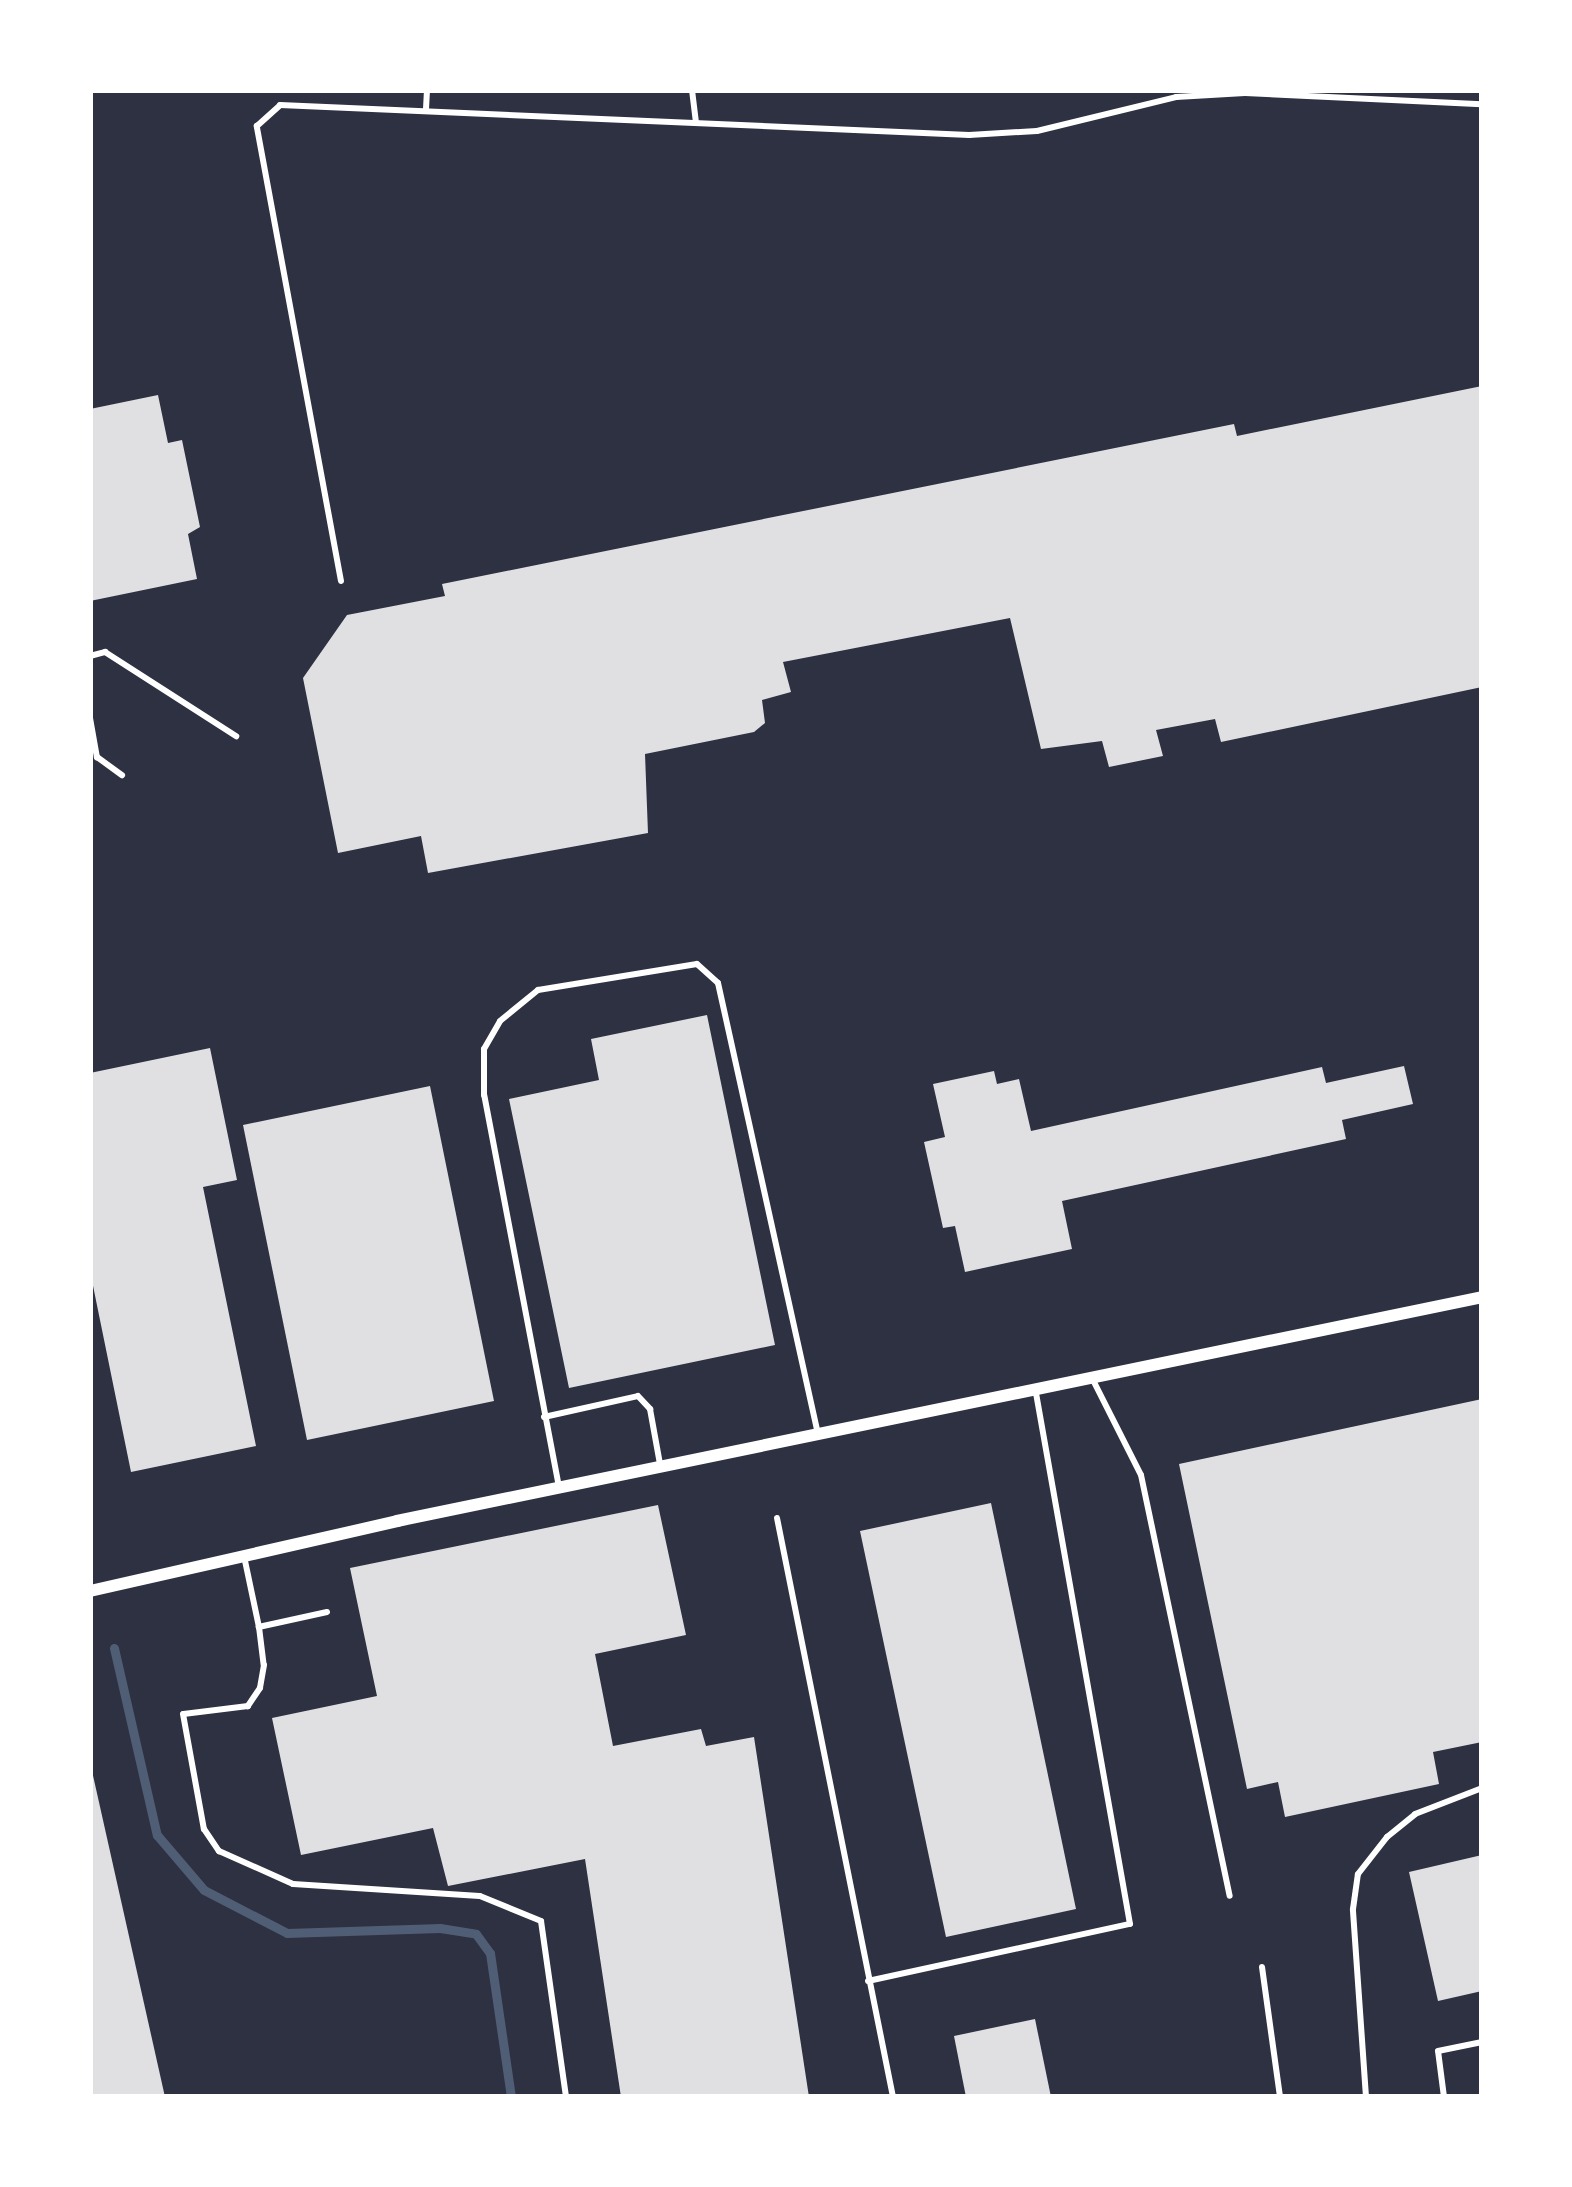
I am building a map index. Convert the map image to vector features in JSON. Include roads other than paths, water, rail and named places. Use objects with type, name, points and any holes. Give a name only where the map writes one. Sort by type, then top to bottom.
[{"type":"street","points":[[90,1591],[559,1487],[1036,1393],[1482,1297]]},
{"type":"lane","points":[[426,110],[427,90]]},
{"type":"lane","points":[[692,90],[696,122]]},
{"type":"lane","points":[[341,581],[257,127],[265,114],[280,105],[969,135],[1037,130],[1176,97],[1245,94],[1482,104]]},
{"type":"lane","points":[[90,656],[105,652],[236,736]]},
{"type":"lane","points":[[90,718],[97,757],[122,775]]},
{"type":"lane","points":[[559,1487],[484,1094],[484,1048],[500,1021],[538,990],[697,964],[718,983],[818,1433]]},
{"type":"lane","points":[[1093,1380],[1141,1475],[1230,1897]]},
{"type":"lane","points":[[868,1981],[1130,1924],[1036,1393]]},
{"type":"lane","points":[[544,1417],[638,1396],[650,1409],[661,1466]]},
{"type":"lane","points":[[777,1518],[893,2097]]},
{"type":"lane","points":[[244,1556],[264,1665],[260,1688],[248,1706],[183,1714],[204,1829],[219,1851],[293,1884],[480,1896],[541,1921],[566,2097]]},
{"type":"lane","points":[[259,1627],[327,1612]]},
{"type":"lane","points":[[1366,2097],[1353,1909],[1358,1874],[1387,1837],[1415,1814],[1482,1788]]},
{"type":"lane","points":[[1262,1967],[1280,2097]]},
{"type":"lane","points":[[1444,2097],[1438,2051],[1482,2042]]},
{"type":"lane","points":[[430,2097],[449,2097]]},
{"type":"waterway","points":[[114,1648],[157,1835],[204,1890],[287,1933],[440,1928],[476,1934],[490,1953],[511,2097]]}]
